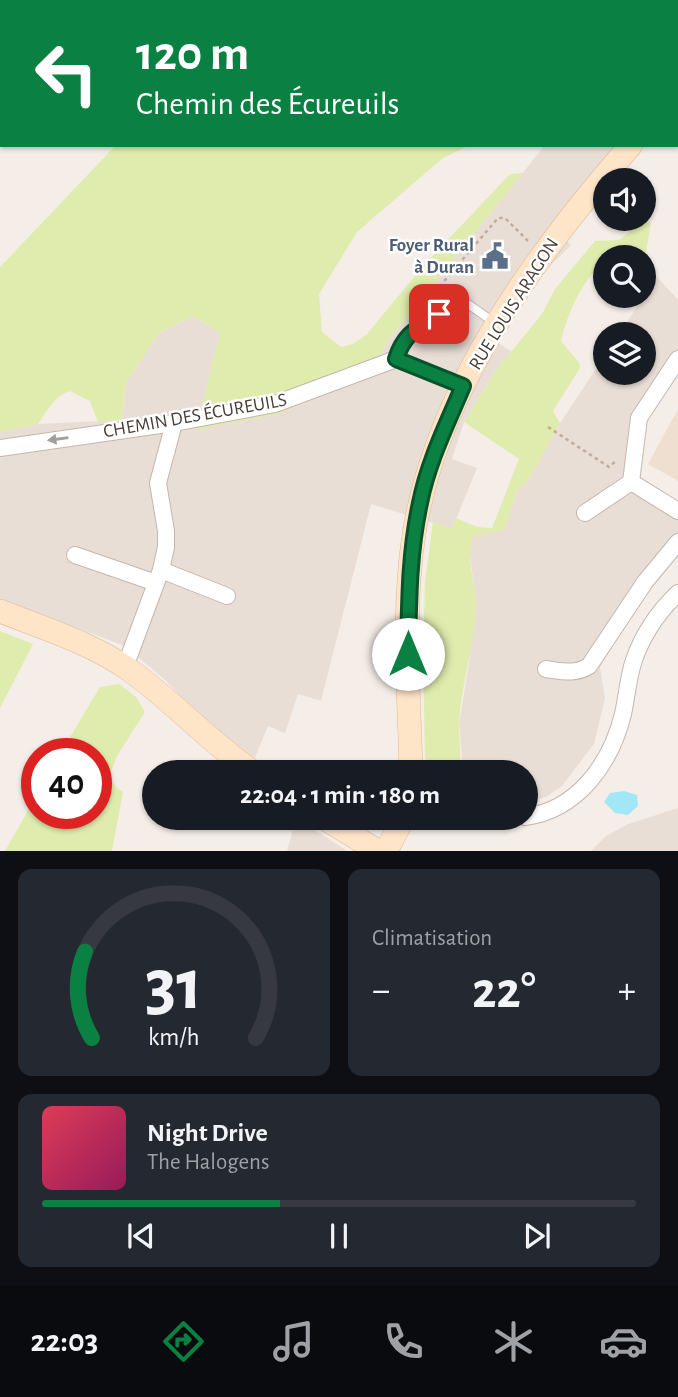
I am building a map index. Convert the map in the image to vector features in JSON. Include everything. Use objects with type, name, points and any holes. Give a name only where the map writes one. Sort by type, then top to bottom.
[{"type":"street","name":"RUE LOUIS ARAGON","points":[[411,760],[409,586],[420,500],[432,461],[463,386],[498,324],[542,255],[629,147]]},
{"type":"street","points":[[396,359],[463,386]]},
{"type":"street","name":"CHEMIN DES ÉCUREUILS","points":[[0,448],[275,404],[396,359]]},
{"type":"street","points":[[585,513],[631,482],[639,418],[678,359]]},
{"type":"street","points":[[125,667],[159,577],[166,547],[158,483],[174,422]]},
{"type":"street","points":[[631,482],[678,511]]},
{"type":"street","points":[[546,669],[571,673],[580,672],[589,666],[638,590],[678,542]]},
{"type":"street","points":[[75,555],[227,596]]},
{"type":"street","points":[[538,815],[565,804],[583,789],[598,769],[615,741],[634,662],[645,634],[664,607],[678,593]]},
{"type":"street","points":[[0,611],[73,639],[125,667],[237,760]]},
{"type":"street","points":[[344,830],[378,851]]},
{"type":"street","points":[[386,851],[397,830]]},
{"type":"lane","points":[[396,359],[400,345],[407,335],[454,304],[468,304],[498,324]]},
{"type":"path","points":[[454,304],[445,280],[498,218],[505,219],[542,255]]},
{"type":"path","points":[[548,427],[609,467],[619,458],[634,458]]},
{"type":"shaded area","points":[[543,147],[636,147],[619,168],[593,168],[593,200],[563,237],[571,245],[548,268],[496,341],[512,352],[497,369],[464,422],[452,459],[477,468],[452,529],[371,504],[321,701],[298,694],[285,733],[268,726],[254,760],[201,717],[165,680],[125,646],[0,599],[0,432],[38,424],[122,420],[126,383],[159,333],[193,316],[220,333],[197,429],[373,374],[387,342]]},
{"type":"shaded area","points":[[445,278],[482,309],[464,332],[429,349],[412,341],[408,320]]},
{"type":"shaded area","points":[[656,278],[678,300],[678,370],[646,421],[637,479],[678,503],[678,554],[636,608],[600,667],[605,698],[594,744],[562,786],[546,797],[538,799],[538,760],[461,760],[459,724],[476,604],[469,546],[474,536],[504,529],[518,489],[528,481],[560,423],[593,373],[593,385],[656,385],[656,322],[627,322],[636,308],[656,308]]},
{"type":"shaded area","points":[[678,409],[678,481],[648,464]]},
{"type":"shaded area","points":[[678,808],[678,851],[591,851],[606,836],[628,824]]},
{"type":"shaded area","points":[[293,830],[315,830],[347,851],[287,851]]},
{"type":"green space","points":[[114,147],[466,147],[443,158],[357,232],[319,294],[322,332],[341,347],[353,344],[367,334],[424,265],[510,174],[523,173],[387,342],[373,374],[278,414],[196,430],[220,333],[193,316],[159,333],[126,383],[122,420],[98,422],[90,401],[70,391],[55,400],[38,424],[0,432],[0,267]]},
{"type":"green space","points":[[631,231],[650,231],[647,245],[593,245],[593,274],[571,309],[561,341],[580,364],[580,368],[553,411],[560,423],[528,481],[518,489],[504,530],[474,536],[471,544],[471,570],[476,605],[460,708],[460,760],[427,760],[423,655],[425,582],[433,522],[452,529],[456,518],[477,527],[492,528],[519,459],[464,422],[497,369],[542,314],[555,289],[595,241],[619,240]]},
{"type":"green space","points":[[0,631],[33,644],[0,708]]},
{"type":"green space","points":[[119,684],[136,697],[145,712],[117,756],[112,769],[112,738],[70,738],[100,687]]},
{"type":"green space","points":[[112,781],[123,792],[112,851],[5,851],[21,823],[21,829],[112,829]]},
{"type":"water","points":[[624,791],[637,795],[638,806],[628,815],[615,813],[604,802],[610,793]]},
{"type":"place","name":"Foyer Rural à Duran","points":[[495,256]]},
{"type":"route","points":[[408,654],[409,586],[420,500],[432,461],[463,386],[396,359],[400,345],[407,335],[439,314]]}]
